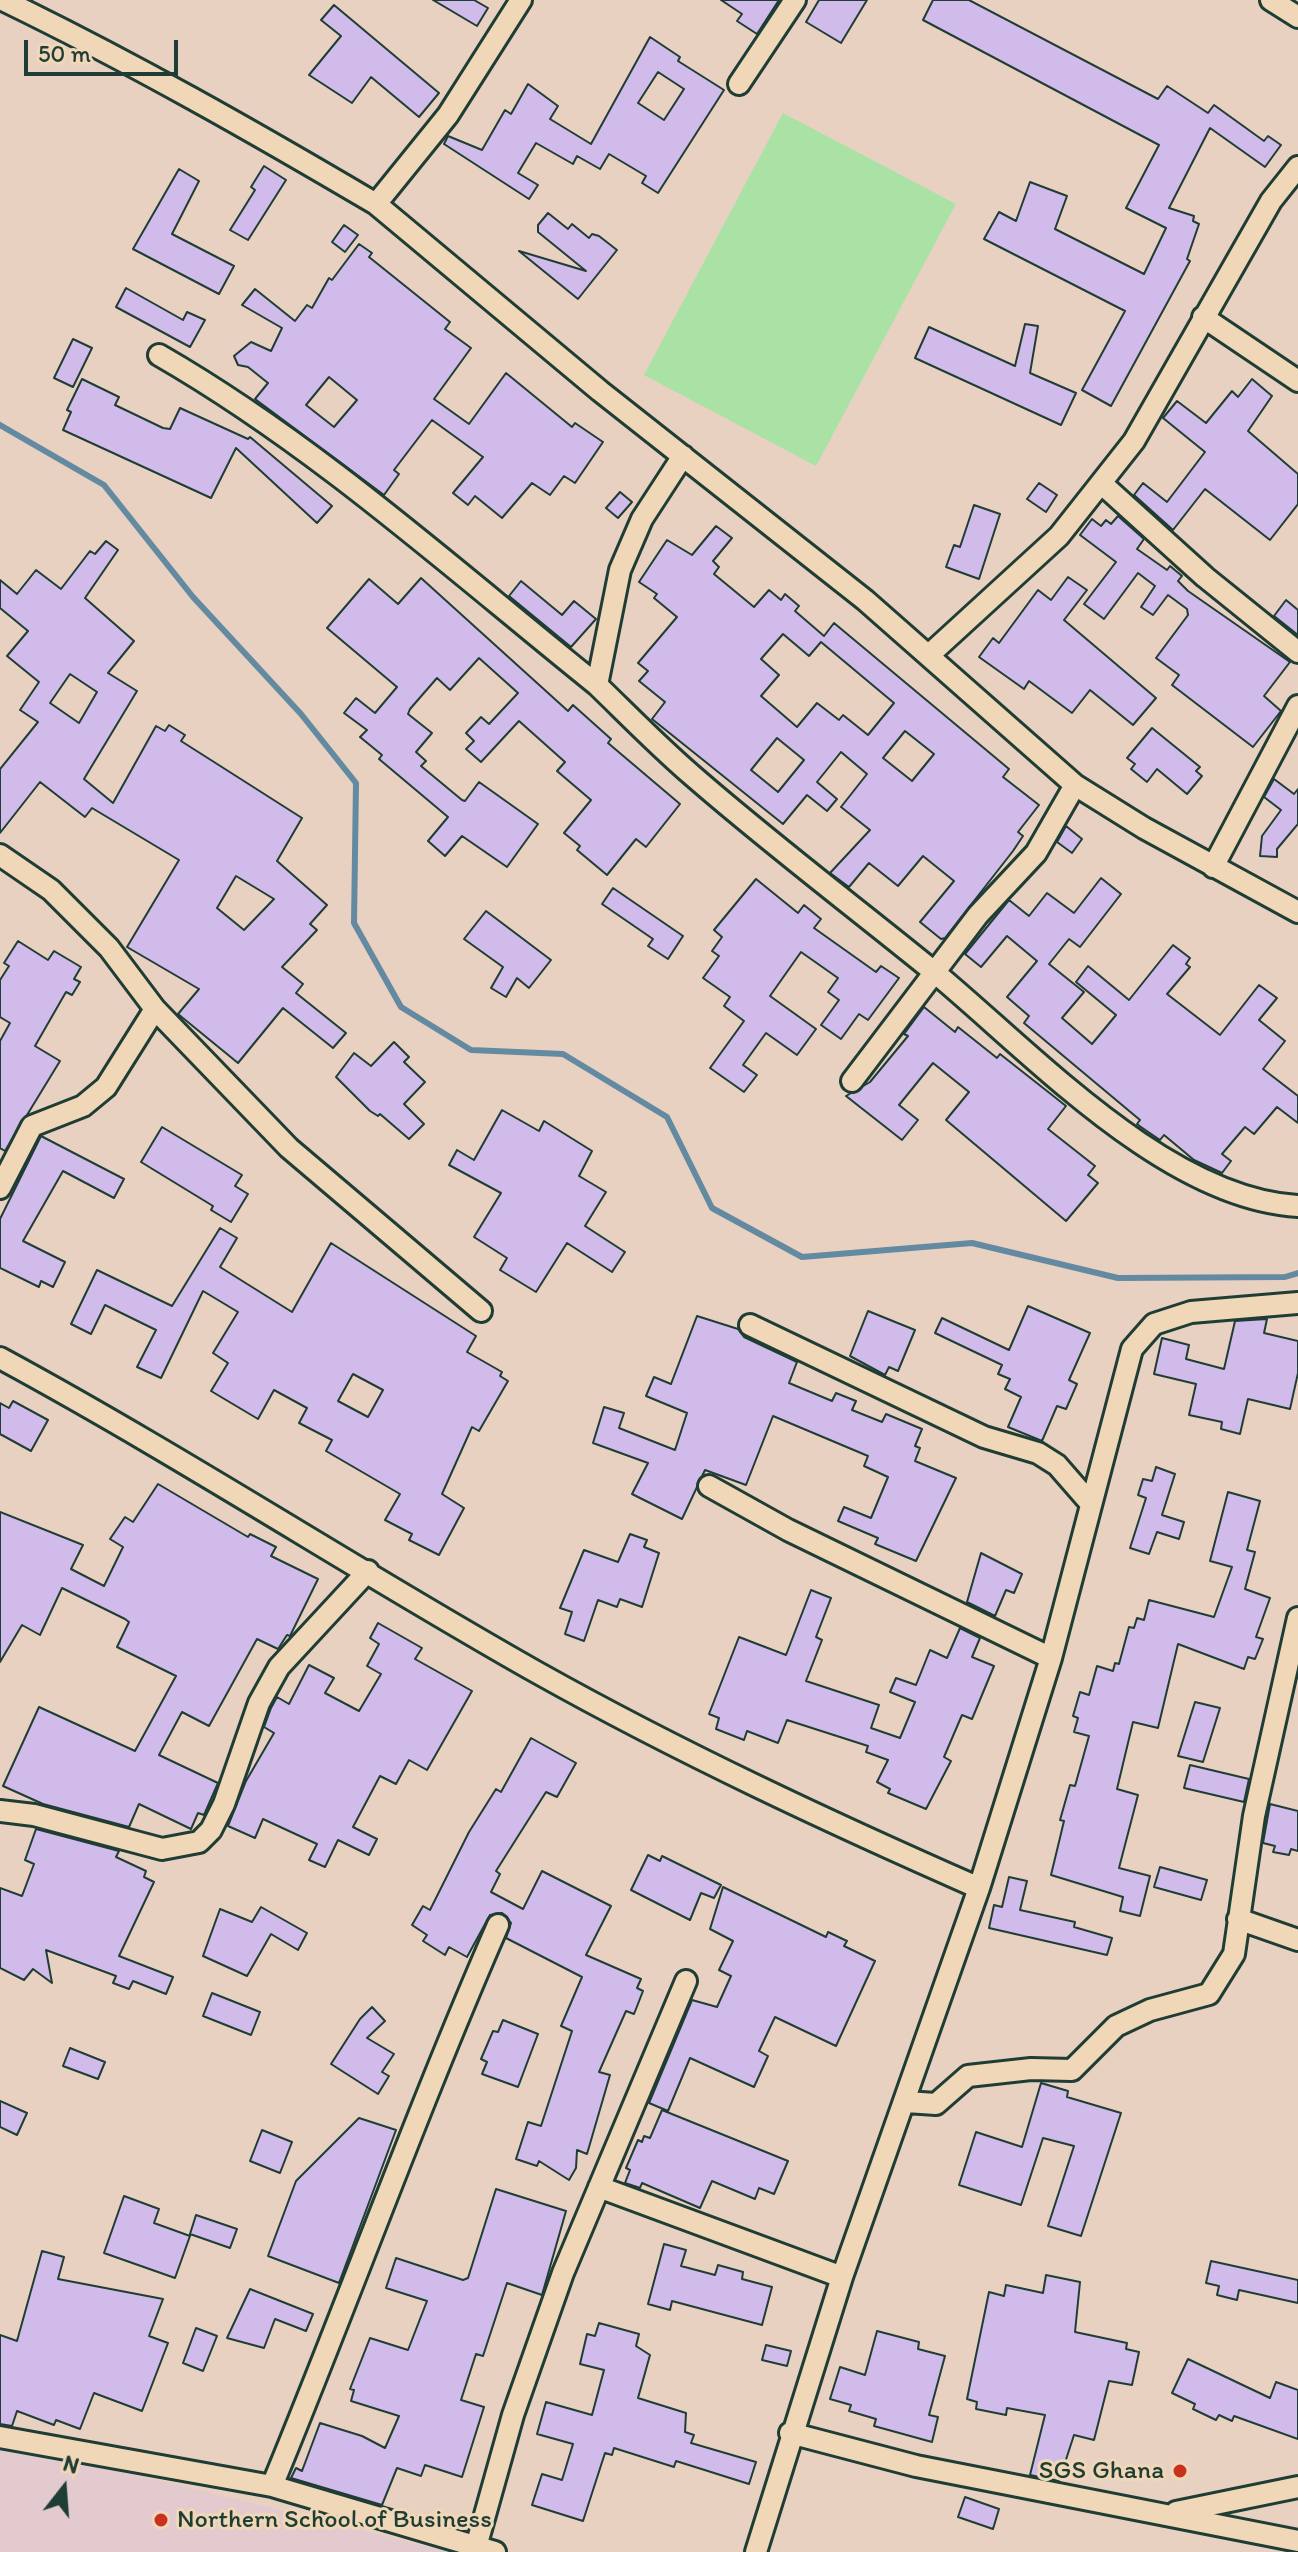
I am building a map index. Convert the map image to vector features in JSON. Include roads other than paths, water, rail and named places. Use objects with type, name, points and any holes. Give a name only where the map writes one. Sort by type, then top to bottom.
[{"type":"street","points":[[3,0],[95,45],[234,121],[376,204],[929,655],[1075,785],[1213,867],[1298,912]]},
{"type":"street","points":[[376,204],[448,115],[520,0]]},
{"type":"street","points":[[739,84],[795,0]]},
{"type":"street","points":[[1271,0],[1298,17]]},
{"type":"street","points":[[929,655],[1059,536],[1101,483],[1162,397],[1203,317],[1271,201],[1298,167]]},
{"type":"street","points":[[1203,317],[1298,381]]},
{"type":"street","points":[[159,355],[230,396],[302,450],[597,685],[693,776],[933,972],[1124,1134],[1188,1172],[1253,1198],[1298,1206]]},
{"type":"street","points":[[597,685],[620,570],[642,519],[683,456]]},
{"type":"street","points":[[1101,483],[1205,577],[1298,652]]},
{"type":"street","points":[[1213,867],[1298,706]]},
{"type":"street","points":[[852,1081],[933,972],[1036,853],[1075,785]]},
{"type":"street","points":[[0,855],[51,890],[109,948],[155,1009],[289,1148],[481,1311]]},
{"type":"street","points":[[0,1188],[32,1126],[83,1106],[106,1087],[155,1009]]},
{"type":"street","points":[[756,2552],[790,2433],[979,1888],[1051,1658],[1132,1349],[1154,1324],[1191,1312],[1298,1303]]},
{"type":"street","points":[[750,1325],[984,1437],[1038,1453],[1057,1465],[1091,1504]]},
{"type":"street","points":[[0,1358],[539,1673],[821,1819],[979,1888]]},
{"type":"street","points":[[709,1486],[788,1530],[1051,1658]]},
{"type":"street","points":[[0,1811],[34,1815],[162,1849],[199,1842],[211,1830],[224,1804],[259,1703],[279,1667],[368,1571]]},
{"type":"street","points":[[906,2102],[936,2104],[968,2076],[1031,2069],[1072,2070],[1116,2026],[1150,2010],[1209,1994],[1234,1954],[1254,1816],[1292,1679],[1298,1618]]},
{"type":"street","points":[[1238,1919],[1298,1940]]},
{"type":"street","points":[[272,2486],[351,2295],[427,2086],[498,1925]]},
{"type":"street","points":[[0,2437],[272,2486],[485,2550],[513,2415],[563,2273],[686,1981]]},
{"type":"street","points":[[599,2187],[842,2277]]},
{"type":"street","points":[[790,2433],[916,2466],[1298,2541]]},
{"type":"street","points":[[1167,2513],[1298,2487]]},
{"type":"waterway","points":[[0,425],[104,485],[193,597],[301,714],[356,783],[354,923],[401,1007],[471,1050],[563,1054],[667,1117],[712,1208],[802,1257],[972,1243],[1118,1278],[1285,1277],[1298,1273]]},
{"type":"place","name":"SGS Ghana","points":[[1180,2471]]},
{"type":"place","name":"Northern School of Business","points":[[161,2520]]}]
